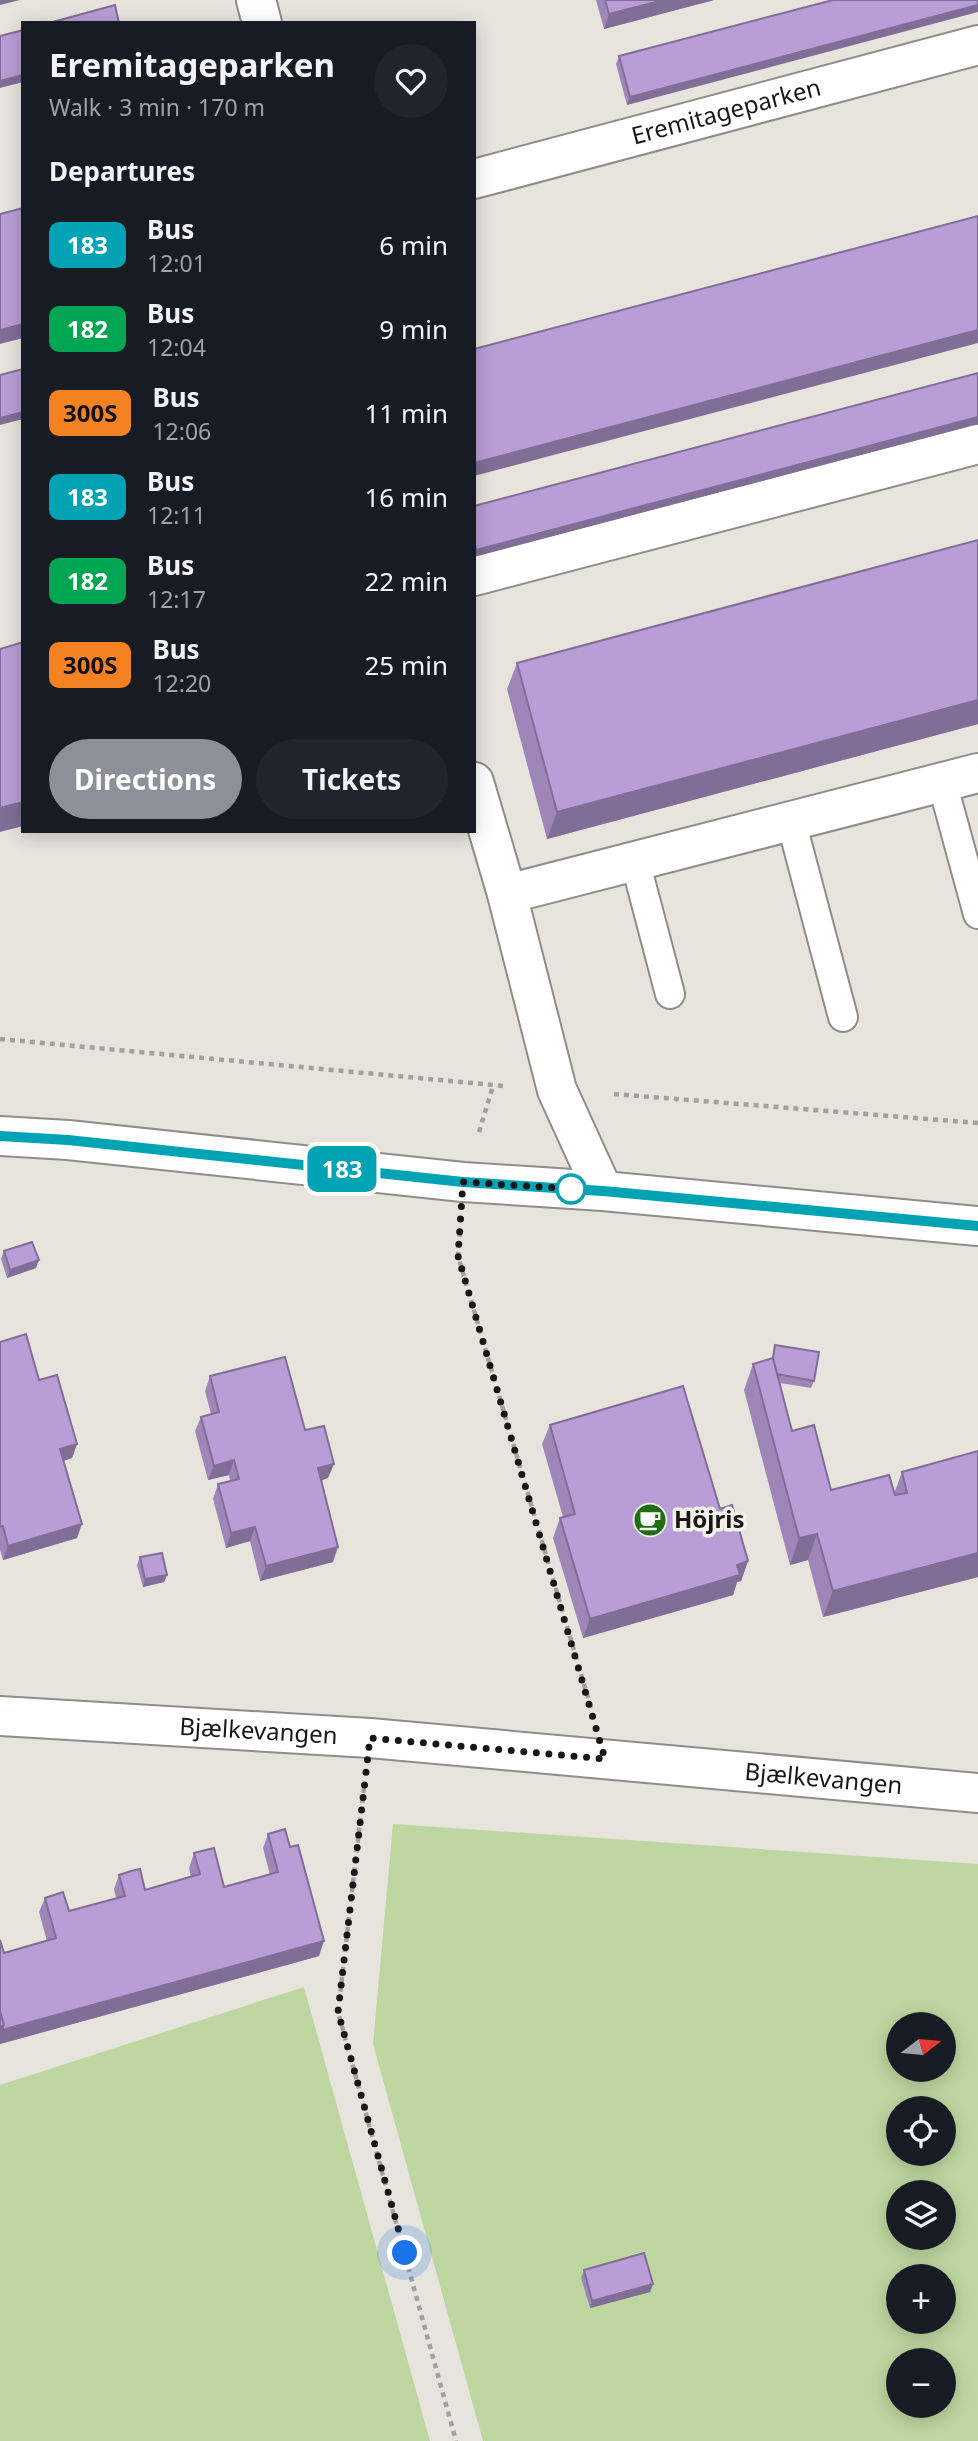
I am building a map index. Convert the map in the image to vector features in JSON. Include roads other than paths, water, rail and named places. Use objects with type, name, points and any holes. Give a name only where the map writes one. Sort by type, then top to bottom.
[{"type":"street","points":[[256,0],[261,21]]},
{"type":"street","name":"Eremitageparken","points":[[476,178],[978,46]]},
{"type":"street","points":[[476,575],[978,444]]},
{"type":"street","points":[[507,894],[960,778]]},
{"type":"street","points":[[476,789],[507,894],[557,1090],[603,1191]]},
{"type":"street","points":[[0,1136],[68,1140],[463,1182],[603,1191],[978,1226]]},
{"type":"street","name":"Bjælkevangen","points":[[0,1716],[370,1738],[978,1793]]},
{"type":"lane","points":[[960,778],[978,914]]},
{"type":"lane","points":[[791,821],[842,1017]]},
{"type":"lane","points":[[635,861],[670,994]]},
{"type":"place","name":"Höjris","points":[[650,1520]]}]
